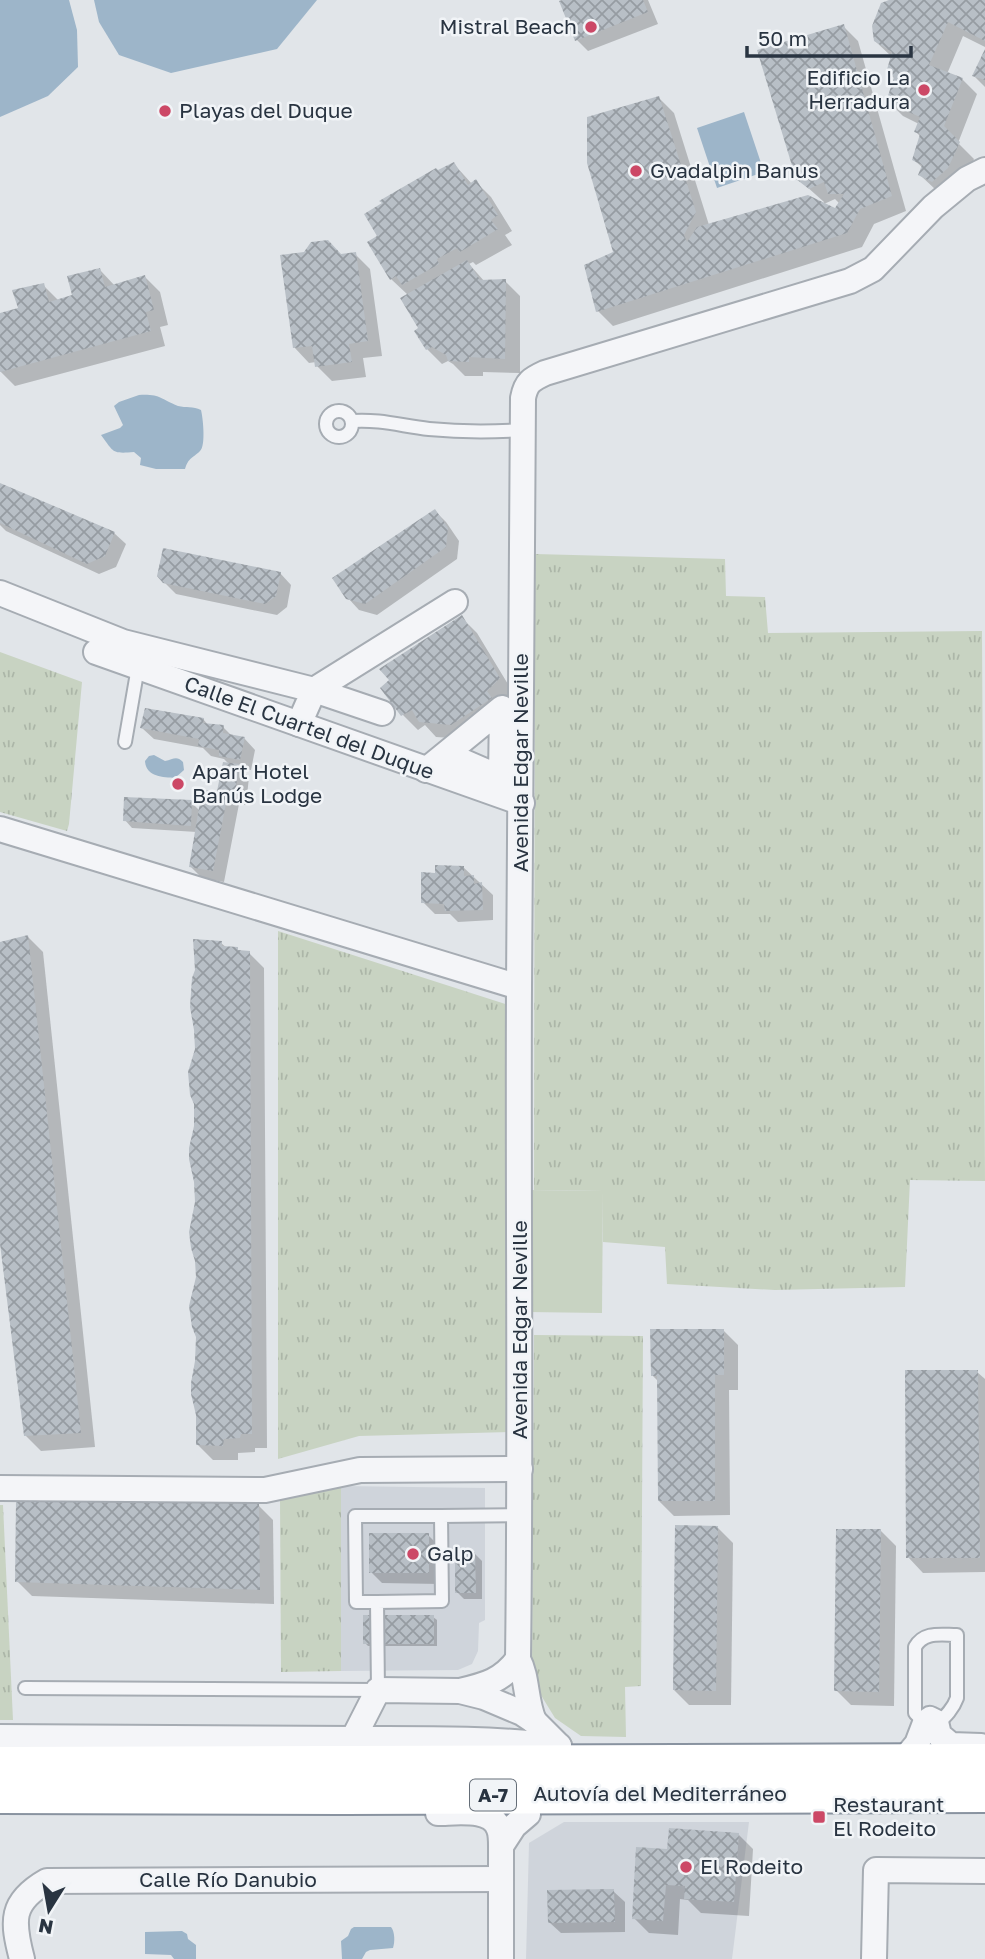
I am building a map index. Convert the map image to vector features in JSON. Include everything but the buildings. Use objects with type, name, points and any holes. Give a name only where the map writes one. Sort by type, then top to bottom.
[{"type":"highway","points":[[547,1734],[582,1751],[723,1755],[794,1764]]},
{"type":"highway","name":"Autovía del Mediterráneo","points":[[0,1766],[985,1763]]},
{"type":"highway","name":"Autovía del Mediterráneo","points":[[0,1794],[985,1793]]},
{"type":"highway","points":[[68,1812],[194,1795]]},
{"type":"highway","points":[[292,1795],[444,1813]]},
{"type":"highway","points":[[528,1814],[547,1803],[574,1795]]},
{"type":"street","name":"Avenida Edgar Neville","points":[[547,1734],[529,1710],[524,1670],[518,1659],[519,987],[525,389],[529,381],[545,373],[850,281],[873,269],[933,207],[967,179],[985,170]]},
{"type":"street","points":[[0,593],[124,642],[314,690],[382,713]]},
{"type":"street","points":[[299,724],[314,690],[455,602]]},
{"type":"street","name":"Calle El Cuartel del Duque","points":[[96,652],[522,803]]},
{"type":"street","points":[[426,770],[446,754]]},
{"type":"street","points":[[0,830],[519,987]]},
{"type":"street","points":[[0,1488],[265,1490],[360,1470],[520,1469]]},
{"type":"street","points":[[460,1691],[482,1686],[502,1677],[518,1659]]},
{"type":"street","points":[[353,1740],[378,1690],[460,1691],[484,1697],[507,1706],[547,1734]]},
{"type":"street","points":[[901,1763],[931,1724],[951,1745],[985,1746]]},
{"type":"street","points":[[0,1737],[513,1741],[547,1734]]},
{"type":"street","points":[[0,1813],[485,1815],[493,1819],[499,1828],[501,1959]]},
{"type":"street","points":[[501,1846],[514,1826],[528,1814]]},
{"type":"street","points":[[874,1959],[876,1870],[985,1871]]},
{"type":"street","name":"Calle Río Danubio","points":[[22,1959],[15,1931],[18,1910],[29,1891],[47,1881],[501,1879]]},
{"type":"lane","points":[[352,421],[372,420],[428,429],[494,432],[523,418]]},
{"type":"lane","points":[[125,741],[138,667]]},
{"type":"lane","points":[[441,1516],[442,1601],[356,1602],[355,1516],[520,1515]]},
{"type":"lane","points":[[25,1688],[378,1690],[377,1602]]},
{"type":"lane","points":[[957,1635],[957,1698],[948,1714],[931,1724],[915,1713],[915,1647],[928,1636],[957,1635]]},
{"type":"shaded area","name":"Galp","points":[[341,1486],[485,1488],[485,1620],[479,1623],[478,1651],[472,1664],[458,1670],[341,1671]]},
{"type":"shaded area","points":[[564,1822],[749,1822],[732,1959],[526,1959],[529,1843]]},
{"type":"green space","points":[[535,554],[725,559],[726,596],[765,597],[768,633],[982,631],[985,1181],[910,1180],[905,1287],[775,1290],[667,1284],[665,1247],[603,1242],[603,1191],[534,1190]]},
{"type":"green space","points":[[0,652],[82,682],[67,831],[0,812]]},
{"type":"green space","points":[[278,931],[515,1007],[512,1432],[359,1436],[278,1459]]},
{"type":"green space","points":[[529,1190],[603,1191],[602,1313],[528,1312]]},
{"type":"green space","points":[[534,1335],[643,1336],[641,1686],[625,1687],[626,1737],[581,1736],[555,1718],[539,1692],[532,1663]]},
{"type":"green space","points":[[341,1486],[341,1671],[281,1672],[280,1498]]},
{"type":"green space","points":[[0,1505],[3,1505],[13,1720],[0,1720]]},
{"type":"water","points":[[0,0],[69,0],[77,30],[78,67],[48,96],[0,117]]},
{"type":"water","points":[[94,0],[317,0],[277,49],[171,73],[119,55],[99,22]]},
{"type":"water","points":[[744,112],[764,172],[717,188],[697,128]]},
{"type":"water","points":[[139,395],[156,396],[178,406],[201,410],[204,432],[202,448],[189,460],[185,469],[156,469],[140,465],[141,458],[134,452],[114,451],[101,435],[123,425],[114,406]]},
{"type":"water","points":[[154,755],[165,761],[178,759],[183,762],[184,770],[175,778],[152,773],[145,761]]},
{"type":"water","points":[[354,1927],[391,1927],[393,1948],[370,1950],[362,1959],[342,1959],[341,1941]]},
{"type":"water","points":[[182,1931],[196,1945],[196,1959],[174,1959],[171,1955],[145,1954],[145,1932]]},
{"type":"place","name":"Mistral Beach","points":[[591,27]]},
{"type":"place","name":"Edificio La Herradura","points":[[924,90]]},
{"type":"place","name":"Playas del Duque","points":[[165,111]]},
{"type":"place","name":"Gvadalpin Banus","points":[[636,171]]},
{"type":"place","name":"Apart Hotel Banús Lodge","points":[[178,784]]},
{"type":"place","name":"Galp","points":[[413,1554]]},
{"type":"place","name":"Restaurant El Rodeito","points":[[819,1817]]},
{"type":"place","name":"El Rodeito","points":[[686,1867]]}]
